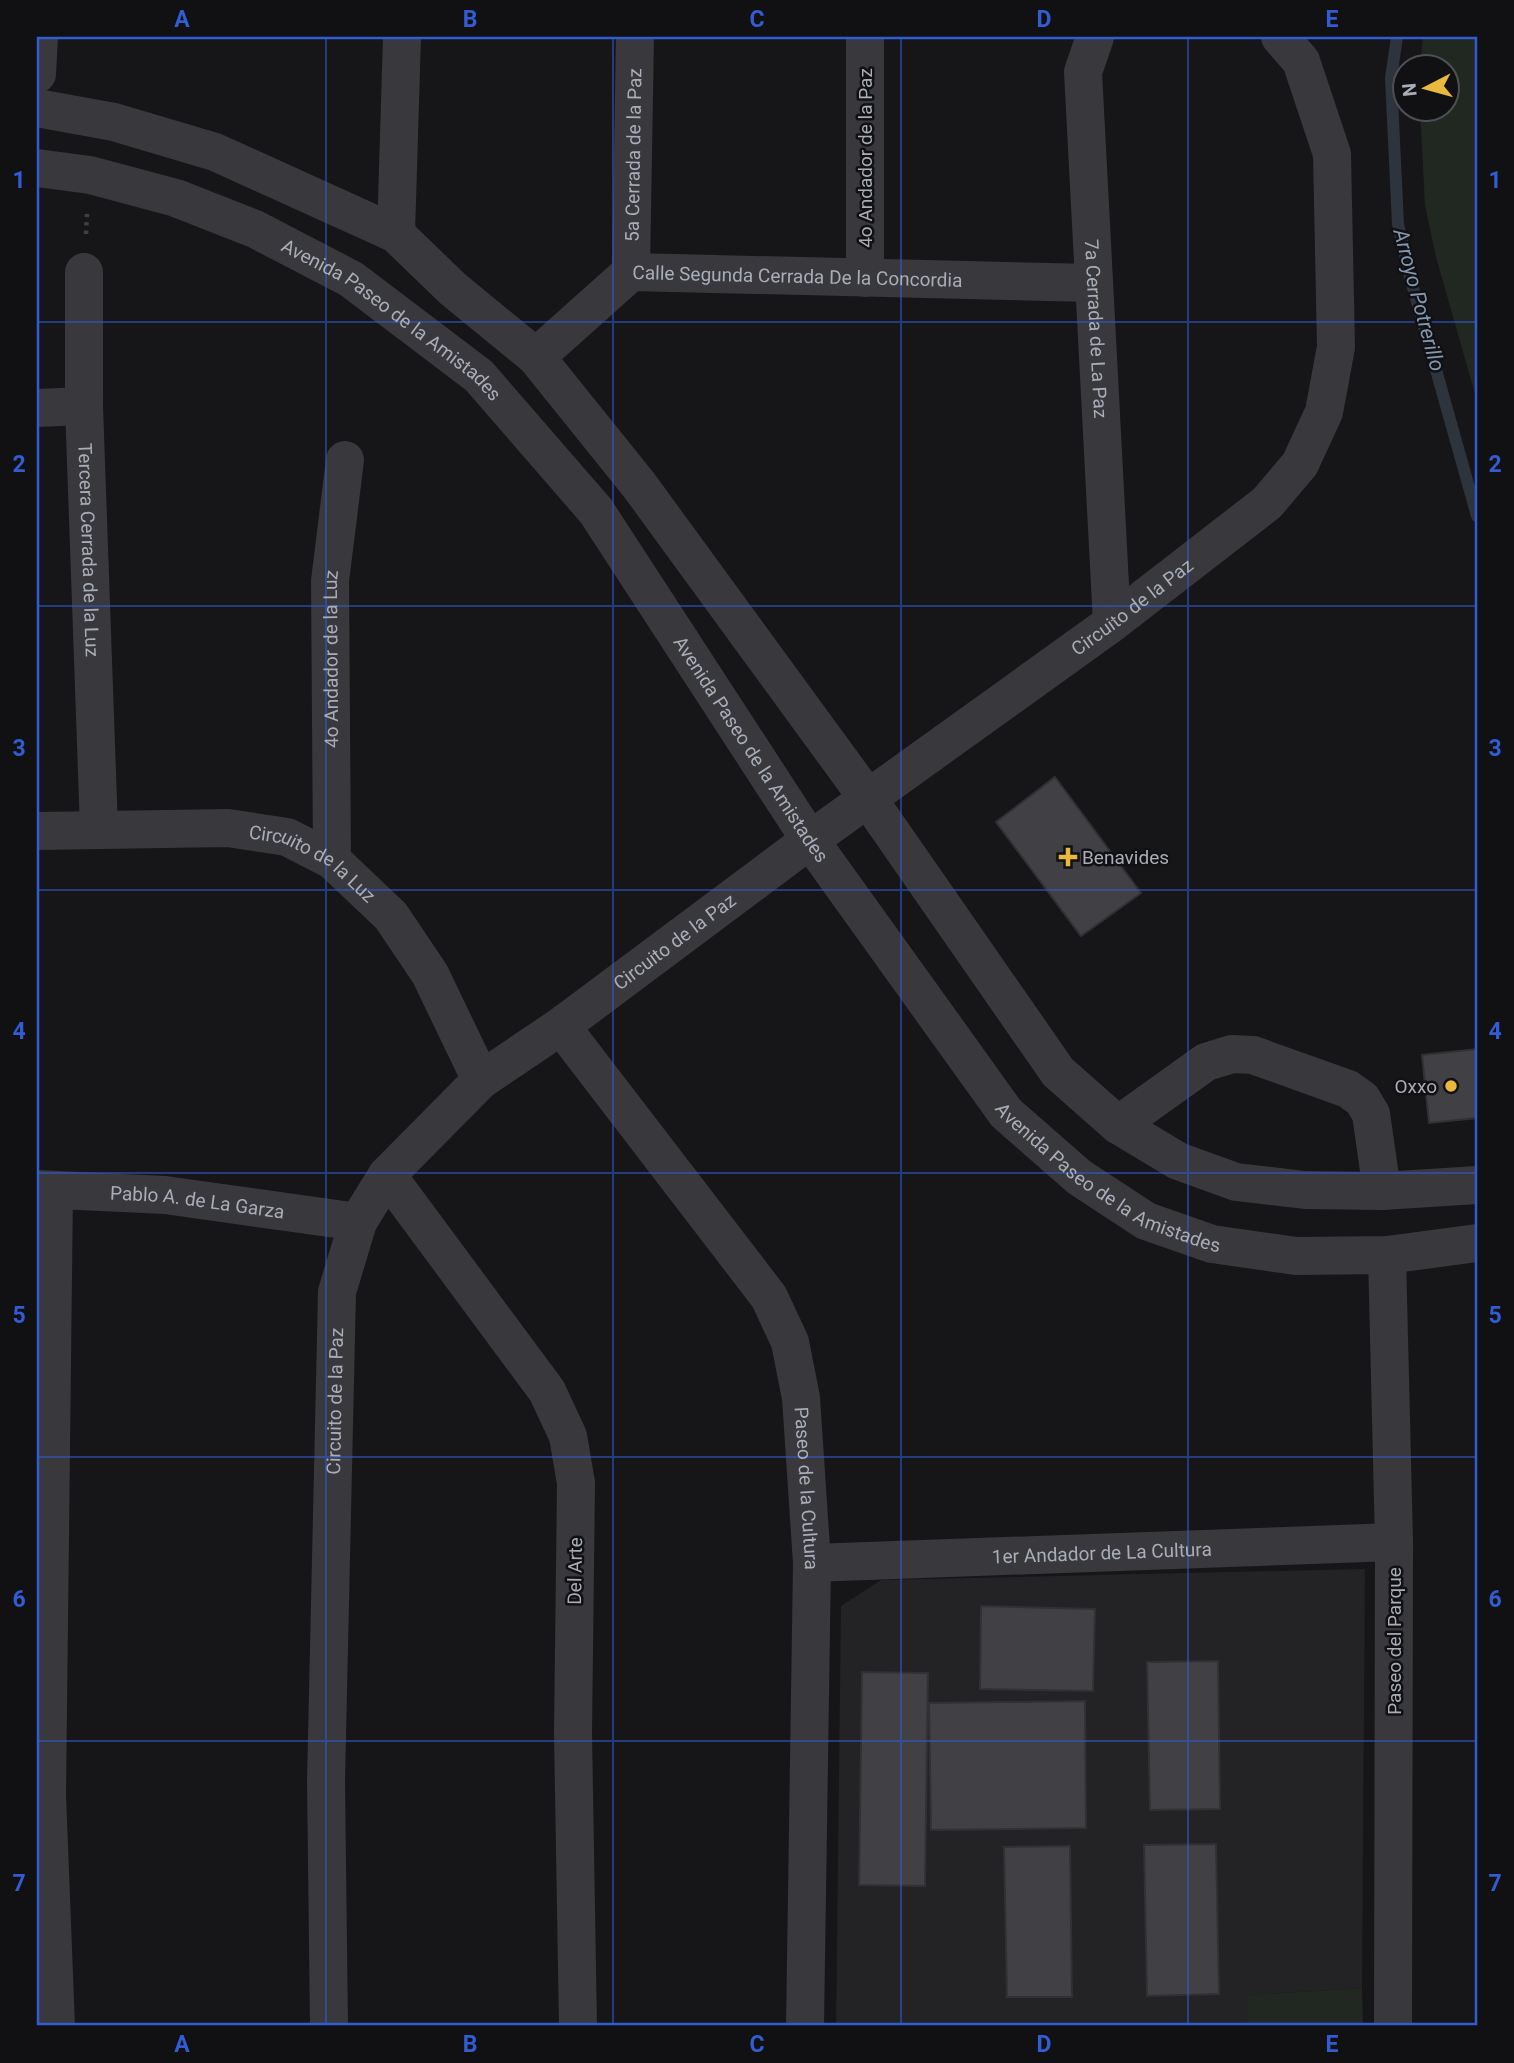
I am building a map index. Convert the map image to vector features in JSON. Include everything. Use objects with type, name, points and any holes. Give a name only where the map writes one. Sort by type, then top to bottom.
[{"type":"street","points":[[37,74],[39,37]]},
{"type":"street","points":[[396,234],[402,37]]},
{"type":"street","name":"5a Cerrada de la Paz","points":[[631,272],[635,37]]},
{"type":"street","name":"4o Andador de la Paz","points":[[865,37],[865,278]]},
{"type":"street","name":"7a Cerrada de La Paz","points":[[1095,37],[1083,72],[1112,623]]},
{"type":"street","name":"Circuito de la Paz","points":[[329,2026],[326,1781],[337,1292],[358,1222],[387,1175],[481,1080],[561,1026],[810,840],[1112,623],[1267,503],[1300,464],[1324,412],[1336,347],[1332,154],[1301,61],[1280,37]]},
{"type":"street","points":[[37,108],[114,122],[215,152],[396,234],[453,289],[536,357],[639,485],[869,800],[1058,1072],[1118,1125],[1178,1161],[1236,1182],[1305,1190],[1382,1191],[1477,1185]]},
{"type":"street","name":"Avenida Paseo de la Amistades","points":[[37,168],[90,175],[176,198],[255,229],[351,279],[479,376],[596,511],[810,840],[1006,1113],[1079,1177],[1146,1221],[1212,1244],[1296,1256],[1387,1255],[1477,1243]]},
{"type":"street","name":"Tercera Cerrada de la Luz","points":[[84,272],[84,406],[99,829]]},
{"type":"street","name":"Calle Segunda Cerrada De la Concordia","points":[[536,357],[631,272],[1093,284]]},
{"type":"street","points":[[37,408],[84,406]]},
{"type":"street","name":"4o Andador de la Luz","points":[[332,860],[330,581],[345,460]]},
{"type":"street","name":"Circuito de la Luz","points":[[37,831],[228,828],[287,837],[332,860],[391,916],[430,974],[481,1080]]},
{"type":"street","name":"Paseo de la Cultura","points":[[561,1026],[769,1297],[790,1342],[801,1398],[812,1563],[805,2026]]},
{"type":"street","points":[[1118,1125],[1206,1062],[1232,1055],[1253,1055],[1348,1088],[1362,1099],[1371,1114],[1382,1191]]},
{"type":"street","name":"Del Arte","points":[[387,1175],[547,1391],[568,1436],[576,1483],[573,1733],[578,2026]]},
{"type":"street","points":[[46,1189],[47,1796],[56,2026]]},
{"type":"street","name":"Pablo A. de La Garza","points":[[46,1189],[165,1195],[358,1222]]},
{"type":"street","name":"Paseo del Parque","points":[[1387,1255],[1394,1542],[1393,2026]]},
{"type":"street","name":"1er Andador de La Cultura","points":[[812,1563],[1394,1542]]},
{"type":"path","points":[[84,272],[90,175]]},
{"type":"shaded area","points":[[1423,37],[1477,37],[1477,401],[1436,257],[1425,205],[1421,122],[1462,122],[1462,52],[1421,52]]},
{"type":"shaded area","points":[[1365,1569],[1362,1988],[1250,1995],[1246,2026],[836,2026],[841,1606],[881,1580]]},
{"type":"shaded area","points":[[1362,1988],[1363,2026],[1246,2026],[1249,1995]]},
{"type":"building","name":"Benavides","points":[[1055,777],[1141,893],[1081,936],[996,822]]},
{"type":"building","name":"Oxxo","points":[[1477,1049],[1477,1118],[1429,1123],[1422,1055]]},
{"type":"building","points":[[981,1606],[1095,1609],[1093,1691],[980,1689]]},
{"type":"building","points":[[1218,1661],[1220,1809],[1150,1810],[1147,1662]]},
{"type":"building","points":[[862,1672],[928,1673],[925,1886],[859,1885]]},
{"type":"building","points":[[1085,1701],[1086,1828],[931,1830],[929,1703]]},
{"type":"building","points":[[1216,1844],[1219,1994],[1147,1996],[1144,1845]]},
{"type":"building","points":[[1070,1846],[1072,1997],[1007,1997],[1004,1847]]},
{"type":"waterway","name":"Arroyo Potrerillo","points":[[1397,37],[1391,78],[1398,224],[1410,277],[1477,516]]},
{"type":"place","name":"Benavides","points":[[1068,857]]},
{"type":"place","name":"Oxxo","points":[[1451,1086]]}]
